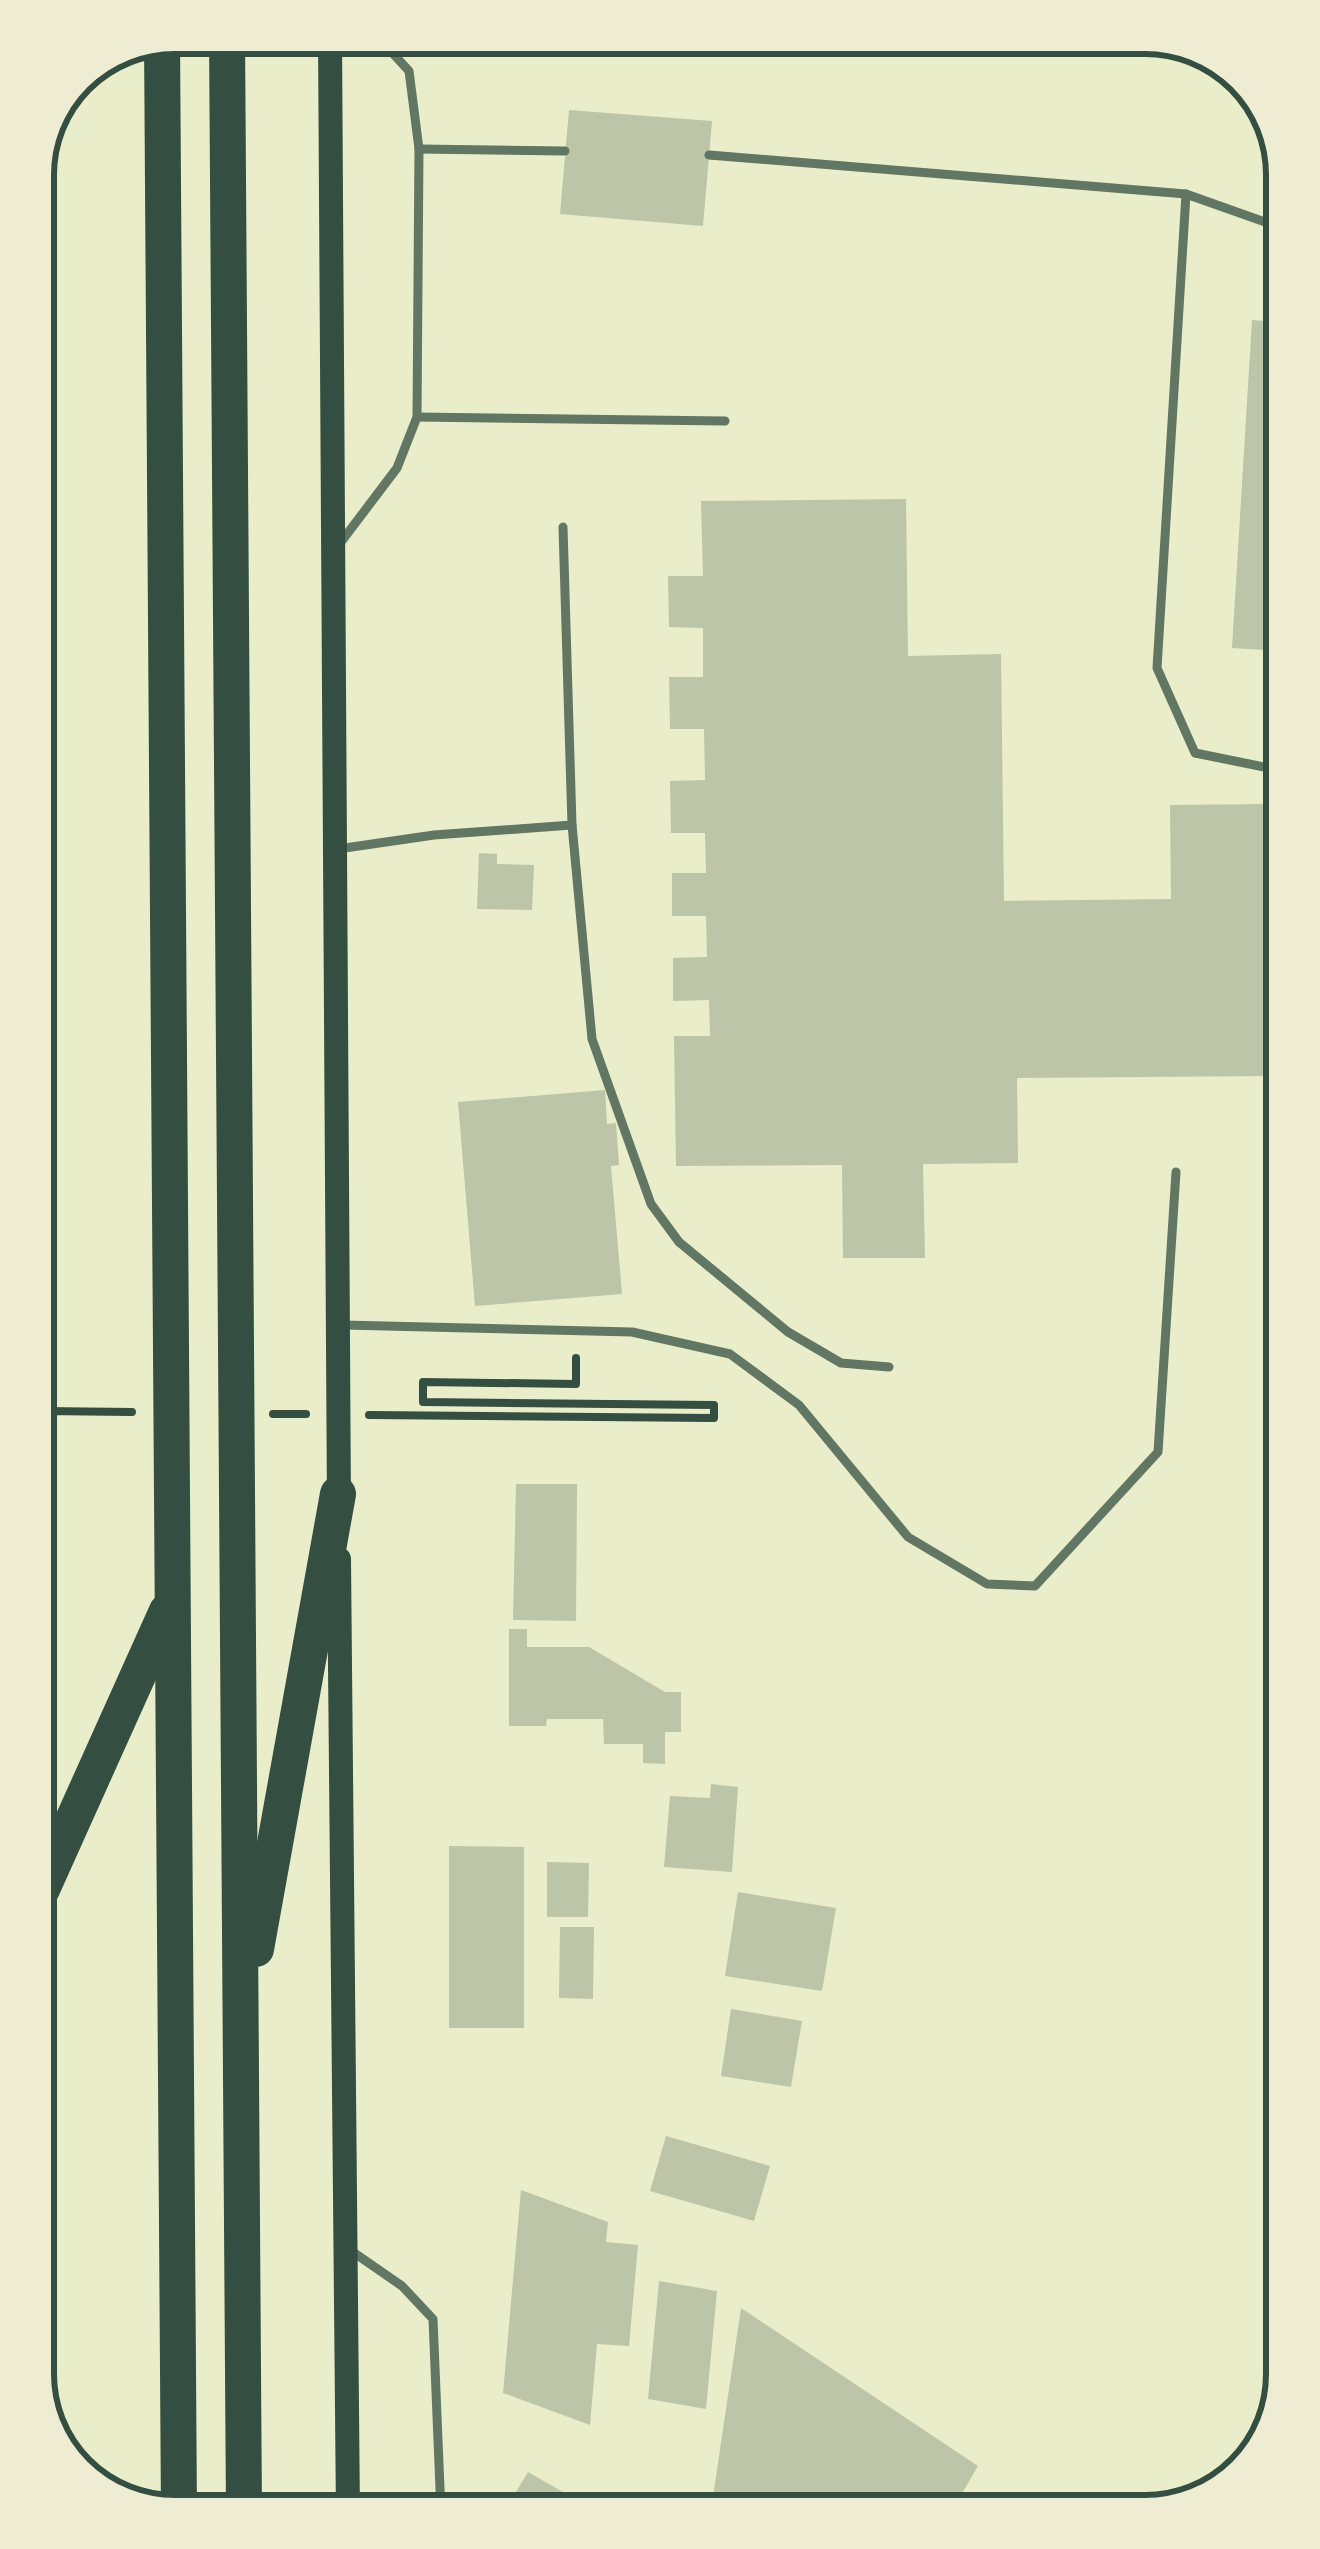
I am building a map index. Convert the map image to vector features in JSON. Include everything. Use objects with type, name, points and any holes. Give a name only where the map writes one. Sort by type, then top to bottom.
[{"type":"highway","points":[[226,54],[244,2495]]},
{"type":"highway","points":[[162,55],[179,2495]]},
{"type":"highway","points":[[240,2035],[338,1494]]},
{"type":"highway","points":[[54,1860],[173,1597]]},
{"type":"main road","points":[[330,54],[348,2495]]},
{"type":"lane","points":[[334,551],[397,467],[417,417],[419,149],[409,71],[393,54]]},
{"type":"lane","points":[[419,149],[565,151]]},
{"type":"lane","points":[[709,155],[1186,194],[1266,222]]},
{"type":"lane","points":[[1186,194],[1157,668],[1195,753],[1266,767]]},
{"type":"lane","points":[[417,417],[725,421]]},
{"type":"lane","points":[[563,527],[572,825],[592,1039],[651,1204],[679,1242],[788,1333],[841,1363],[890,1367]]},
{"type":"lane","points":[[333,850],[434,835],[572,825]]},
{"type":"lane","points":[[338,1325],[632,1332],[730,1354],[799,1405],[908,1537],[987,1584],[1035,1586],[1158,1451],[1176,1172]]},
{"type":"lane","points":[[346,2247],[403,2286],[434,2319],[440,2495]]},
{"type":"path","points":[[575,1332],[576,1384],[423,1382],[423,1402],[714,1405],[714,1418]]},
{"type":"building","points":[[569,110],[712,121],[703,226],[560,214]]},
{"type":"building","points":[[1252,320],[1266,321],[1266,650],[1232,648]]},
{"type":"building","points":[[906,499],[908,656],[1001,654],[1004,901],[1171,899],[1170,805],[1266,804],[1266,1076],[1017,1078],[1018,1163],[923,1164],[925,1258],[843,1258],[842,1165],[676,1166],[674,1036],[710,1036],[709,1000],[673,1001],[673,958],[707,957],[706,916],[672,916],[672,873],[706,873],[705,833],[671,833],[670,781],[705,780],[704,729],[670,729],[669,677],[703,677],[703,628],[669,627],[668,576],[703,576],[701,501]]},
{"type":"building","points":[[479,853],[497,854],[497,864],[534,865],[532,910],[477,909]]},
{"type":"building","points":[[605,1090],[607,1124],[616,1123],[619,1165],[611,1166],[622,1294],[475,1306],[458,1102]]},
{"type":"building","points":[[516,1484],[577,1484],[576,1621],[513,1620]]},
{"type":"building","points":[[509,1629],[527,1629],[527,1647],[589,1647],[665,1692],[681,1692],[681,1732],[665,1732],[665,1764],[643,1763],[643,1744],[604,1744],[603,1719],[547,1719],[546,1726],[509,1726]]},
{"type":"building","points":[[711,1784],[738,1787],[732,1872],[664,1867],[670,1796],[710,1798]]},
{"type":"building","points":[[449,1846],[524,1847],[524,2028],[449,2028]]},
{"type":"building","points":[[547,1862],[589,1863],[588,1917],[547,1917]]},
{"type":"building","points":[[738,1892],[836,1908],[822,1991],[725,1976]]},
{"type":"building","points":[[560,1927],[594,1927],[593,1999],[559,1998]]},
{"type":"building","points":[[731,2009],[802,2021],[791,2087],[721,2076]]},
{"type":"building","points":[[666,2136],[770,2166],[754,2221],[650,2191]]},
{"type":"building","points":[[521,2190],[608,2222],[606,2242],[638,2245],[629,2346],[597,2344],[590,2425],[503,2393]]},
{"type":"building","points":[[659,2281],[717,2291],[706,2409],[648,2399]]},
{"type":"building","points":[[741,2308],[978,2466],[961,2495],[713,2495]]},
{"type":"building","points":[[528,2472],[568,2495],[514,2495]]}]
